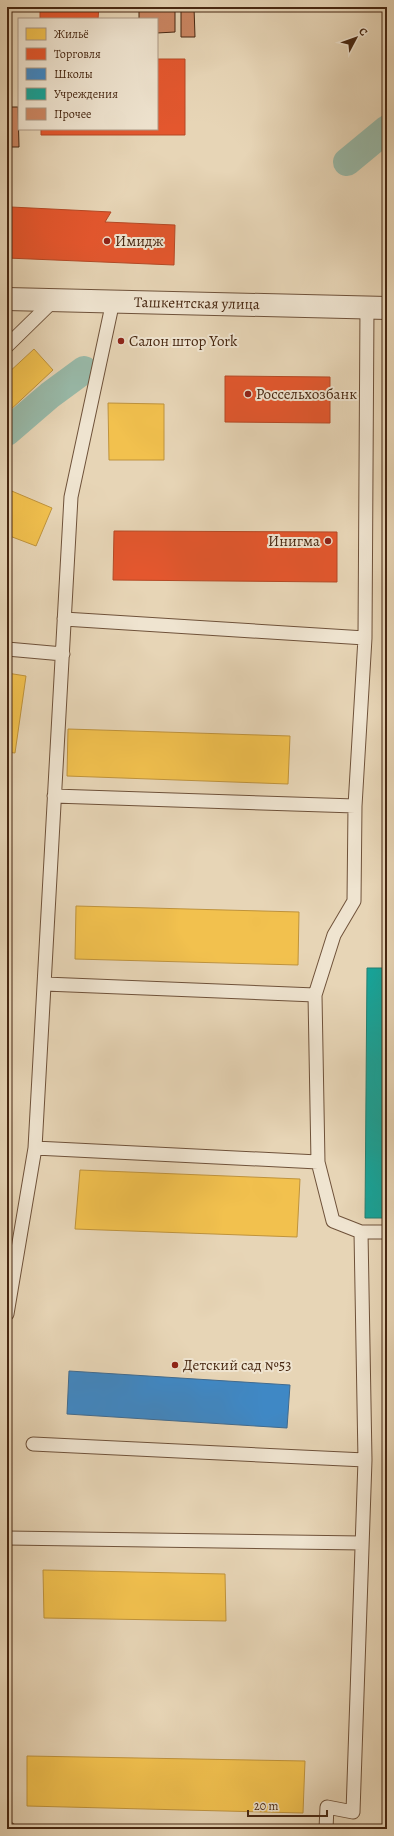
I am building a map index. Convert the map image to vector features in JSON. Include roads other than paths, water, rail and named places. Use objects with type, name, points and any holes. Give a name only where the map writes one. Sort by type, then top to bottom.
[{"type":"street","name":"Ташкентская улица","points":[[7,299],[377,308]]},
{"type":"lane","points":[[7,346],[54,300]]},
{"type":"lane","points":[[7,1314],[35,1148],[71,497],[112,301]]},
{"type":"lane","points":[[377,308],[365,638],[355,806],[354,901],[334,934],[315,995],[318,1162],[333,1221],[361,1232],[387,1232]]},
{"type":"lane","points":[[64,619],[365,638]]},
{"type":"lane","points":[[7,649],[63,654]]},
{"type":"lane","points":[[54,796],[355,806]]},
{"type":"lane","points":[[45,984],[315,995]]},
{"type":"lane","points":[[35,1148],[318,1162]]},
{"type":"lane","points":[[326,1829],[327,1807],[353,1812],[365,1460],[361,1232]]},
{"type":"lane","points":[[33,1444],[365,1460]]},
{"type":"lane","points":[[7,1538],[362,1543]]},
{"type":"waterway","points":[[347,162],[387,129]]},
{"type":"waterway","points":[[7,432],[50,395],[84,370]]},
{"type":"place","name":"Имидж","points":[[107,241]]},
{"type":"place","name":"Салон штор York","points":[[121,341]]},
{"type":"place","name":"Россельхозбанк","points":[[248,394]]},
{"type":"place","name":"Инигма","points":[[328,541]]},
{"type":"place","name":"Детский сад №53","points":[[175,1365]]}]
